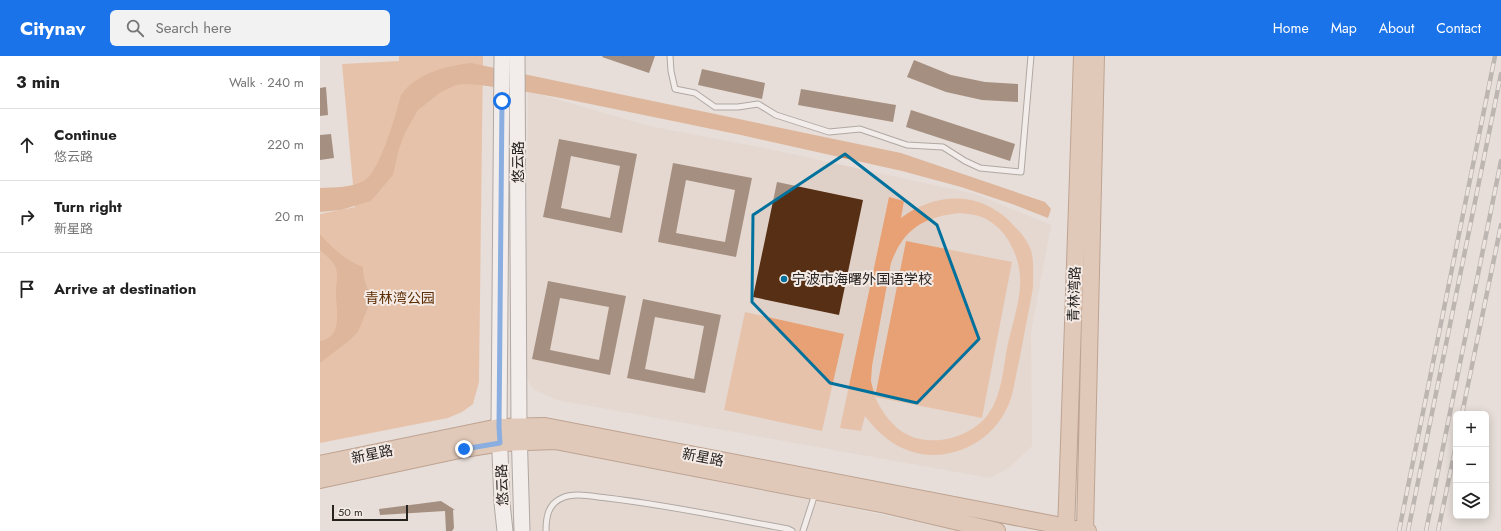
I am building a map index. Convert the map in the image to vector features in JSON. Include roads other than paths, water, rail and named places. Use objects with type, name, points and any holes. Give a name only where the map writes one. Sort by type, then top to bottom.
[{"type":"main road","name":"青林湾路","points":[[1066,529],[1082,56]]},
{"type":"main road","name":"青林湾路","points":[[1086,531],[1096,56]]},
{"type":"main road","name":"新星路","points":[[320,480],[464,449],[500,443],[545,426],[1066,529],[1086,531]]},
{"type":"main road","name":"新星路","points":[[320,464],[499,427],[519,435],[886,505],[997,531]]},
{"type":"street","name":"悠云路","points":[[502,56],[499,427],[502,503],[505,531]]},
{"type":"street","name":"悠云路","points":[[517,57],[519,435],[522,531]]},
{"type":"lane","points":[[670,56],[675,89],[694,93],[715,107],[738,107],[758,104],[776,115],[829,132],[860,129],[907,145],[943,147],[980,168],[1021,172],[1031,56]]},
{"type":"lane","points":[[803,531],[816,491]]},
{"type":"lane","points":[[546,531],[546,516],[551,505],[562,498],[580,496],[643,502],[792,531]]},
{"type":"railway","points":[[1399,531],[1495,56]]},
{"type":"railway","points":[[1408,531],[1501,74]]},
{"type":"railway","points":[[1426,531],[1501,161]]},
{"type":"railway","points":[[1463,411],[1501,225]]},
{"type":"railway","points":[[1438,531],[1456,447]]},
{"type":"place","name":"宁波市海曙外国语学校","points":[[784,279]]},
{"type":"park label","name":"青林湾公园","points":[[400,298]]}]
